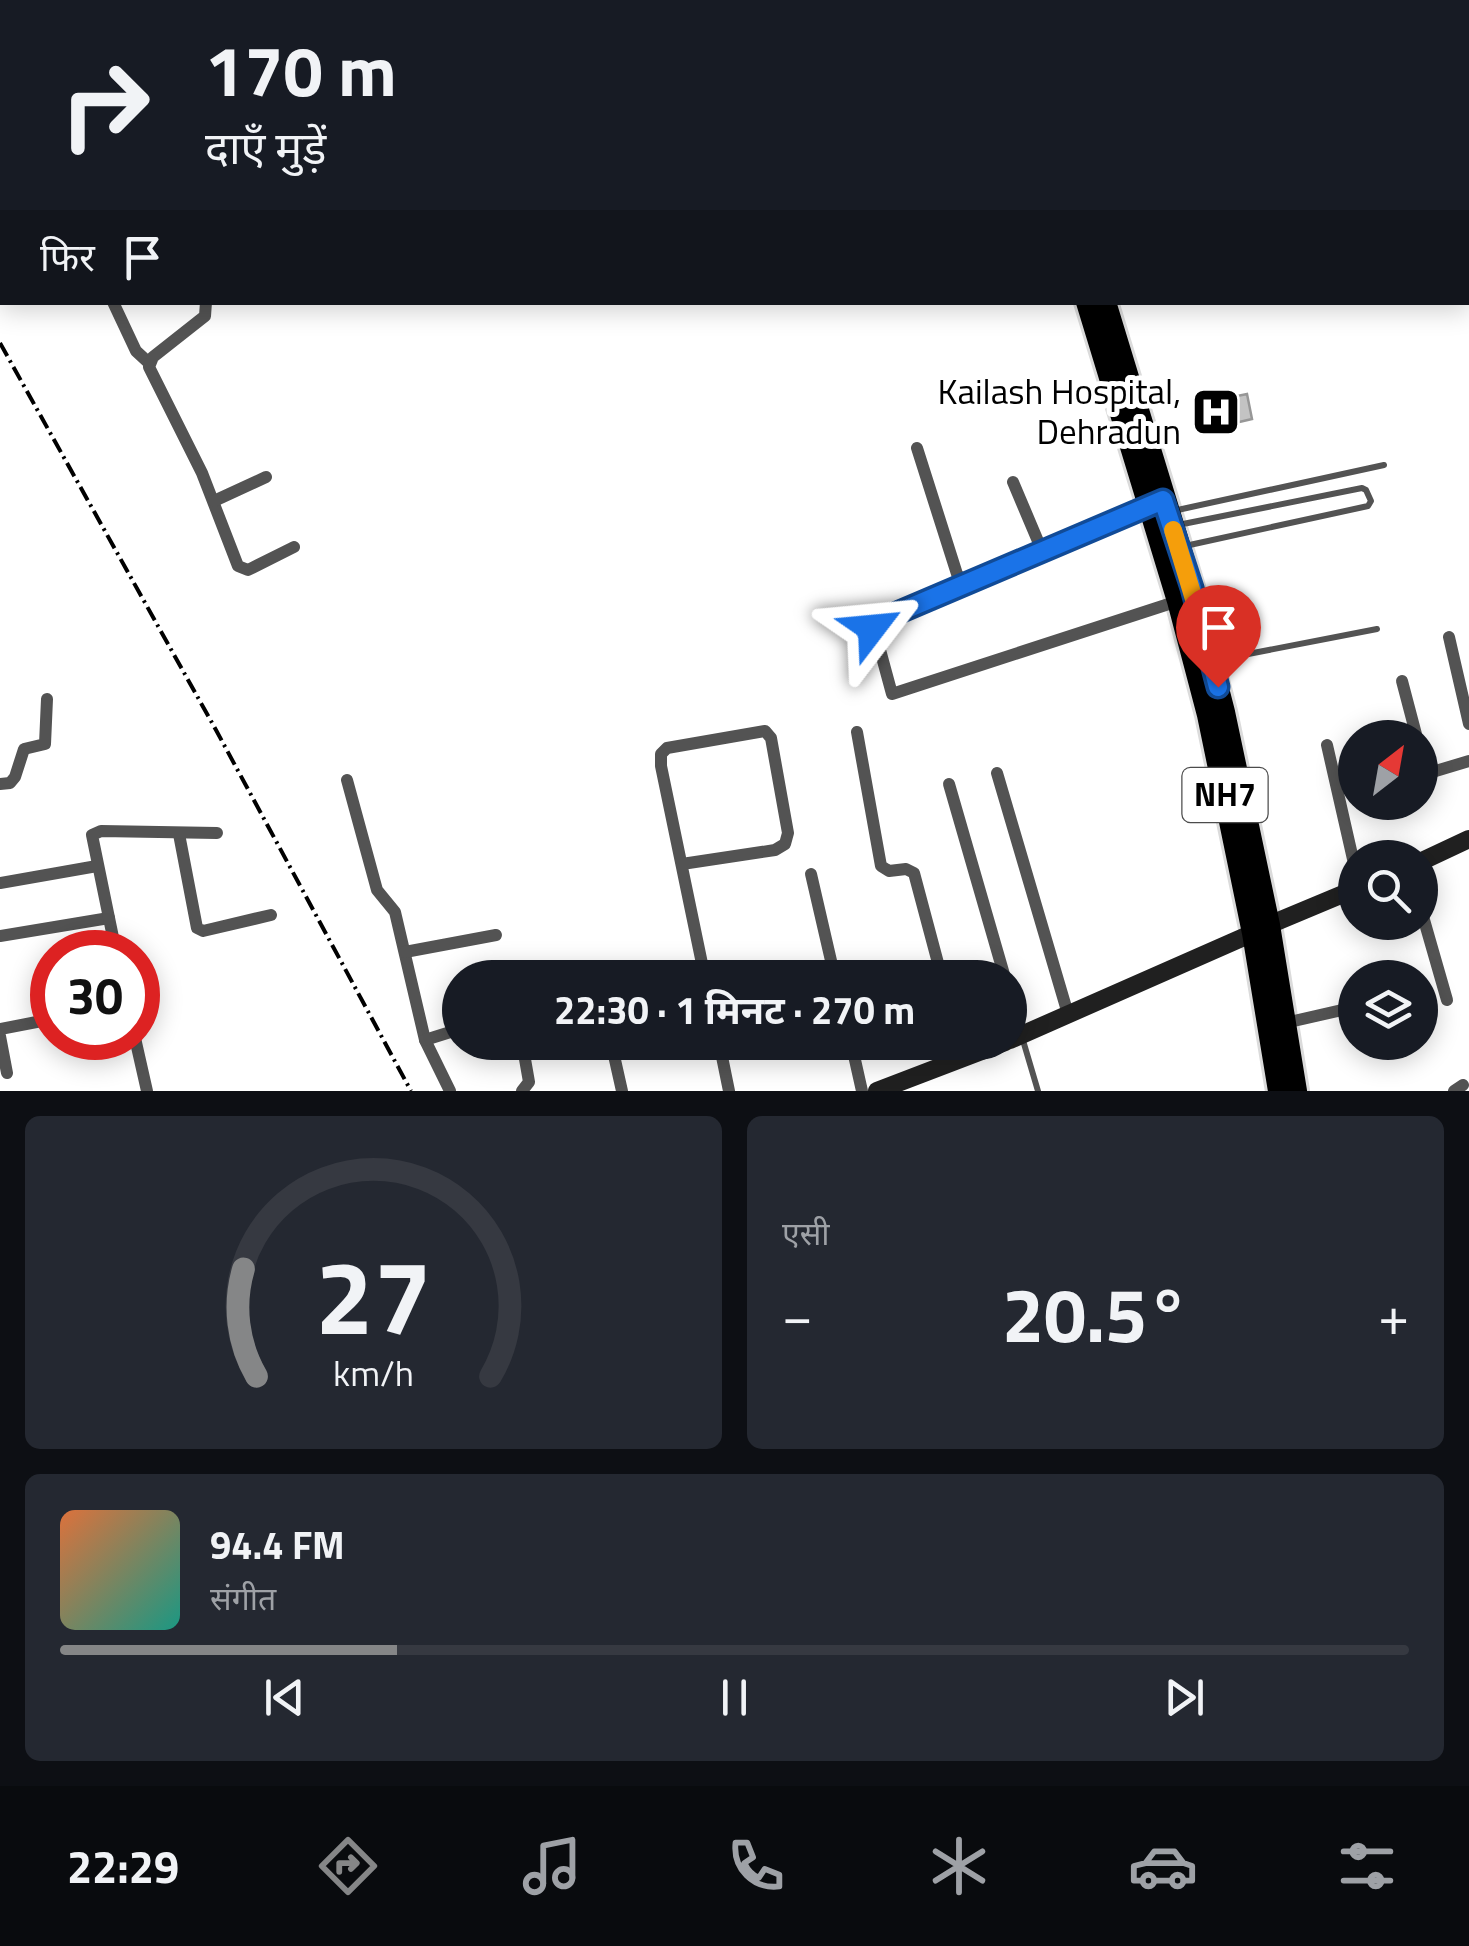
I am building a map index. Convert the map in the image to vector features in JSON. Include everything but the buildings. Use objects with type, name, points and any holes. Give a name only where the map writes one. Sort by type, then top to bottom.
[{"type":"highway","name":"NH7","points":[[1088,305],[1165,518],[1178,601],[1285,1023],[1296,1091]]},
{"type":"highway","name":"NH7","points":[[1105,305],[1165,518],[1211,662],[1261,928],[1279,1091]]},
{"type":"main road","points":[[1438,854],[1469,839]]},
{"type":"main road","points":[[1027,1033],[1338,896]]},
{"type":"main road","points":[[877,1091],[901,1087],[946,1060]]},
{"type":"street","points":[[114,305],[136,352],[149,363],[214,501],[238,566],[244,570],[294,547]]},
{"type":"street","points":[[149,363],[205,316],[206,305]]},
{"type":"street","points":[[917,448],[957,574],[966,583]]},
{"type":"street","points":[[214,501],[266,477]]},
{"type":"street","points":[[1013,482],[1043,553]]},
{"type":"street","points":[[1165,518],[1043,553],[874,623],[872,628],[892,694],[1178,601]]},
{"type":"street","points":[[1449,636],[1469,724]]},
{"type":"street","points":[[1402,680],[1412,720]]},
{"type":"street","points":[[0,784],[15,778],[24,749],[45,744],[46,699]]},
{"type":"street","points":[[682,864],[775,850],[786,844],[784,810],[771,738],[766,731],[666,748],[661,754],[682,864],[701,960]]},
{"type":"street","points":[[858,732],[881,866],[889,871],[906,869],[914,873],[937,960]]},
{"type":"street","points":[[1326,745],[1348,840]]},
{"type":"street","points":[[1438,770],[1469,761]]},
{"type":"street","points":[[997,773],[1068,1014]]},
{"type":"street","points":[[347,780],[377,890],[394,910],[424,1040],[450,1091]]},
{"type":"street","points":[[949,784],[1000,960]]},
{"type":"street","points":[[111,930],[91,839],[95,833],[216,834]]},
{"type":"street","points":[[179,834],[200,930],[271,915]]},
{"type":"street","points":[[0,884],[97,866]]},
{"type":"street","points":[[811,874],[831,960]]},
{"type":"street","points":[[0,936],[108,918]]},
{"type":"street","points":[[405,952],[496,935]]},
{"type":"street","points":[[1430,940],[1447,1000]]},
{"type":"street","points":[[1285,1023],[1338,1011]]},
{"type":"street","points":[[7,1073],[0,1032],[30,1024]]},
{"type":"street","points":[[424,1040],[442,1034]]},
{"type":"street","points":[[140,1060],[148,1091]]},
{"type":"street","points":[[522,1091],[529,1082],[525,1060]]},
{"type":"street","points":[[615,1060],[622,1091]]},
{"type":"street","points":[[722,1060],[728,1091]]},
{"type":"street","points":[[854,1060],[862,1091]]},
{"type":"lane","points":[[1165,518],[1384,465]]},
{"type":"lane","points":[[1362,488],[1371,501],[1368,506],[1165,518],[1362,488]]},
{"type":"lane","points":[[1211,662],[1377,629]]},
{"type":"lane","points":[[1022,1060],[1038,1091]]},
{"type":"railway","points":[[0,343],[411,1091]]},
{"type":"slow traffic","points":[[1173,530],[1203,629]]},
{"type":"place","name":"Kailash Hospital, Dehradun","points":[[1216,412]]},
{"type":"route","points":[[872,628],[876,622],[1163,500],[1218,687]]}]
